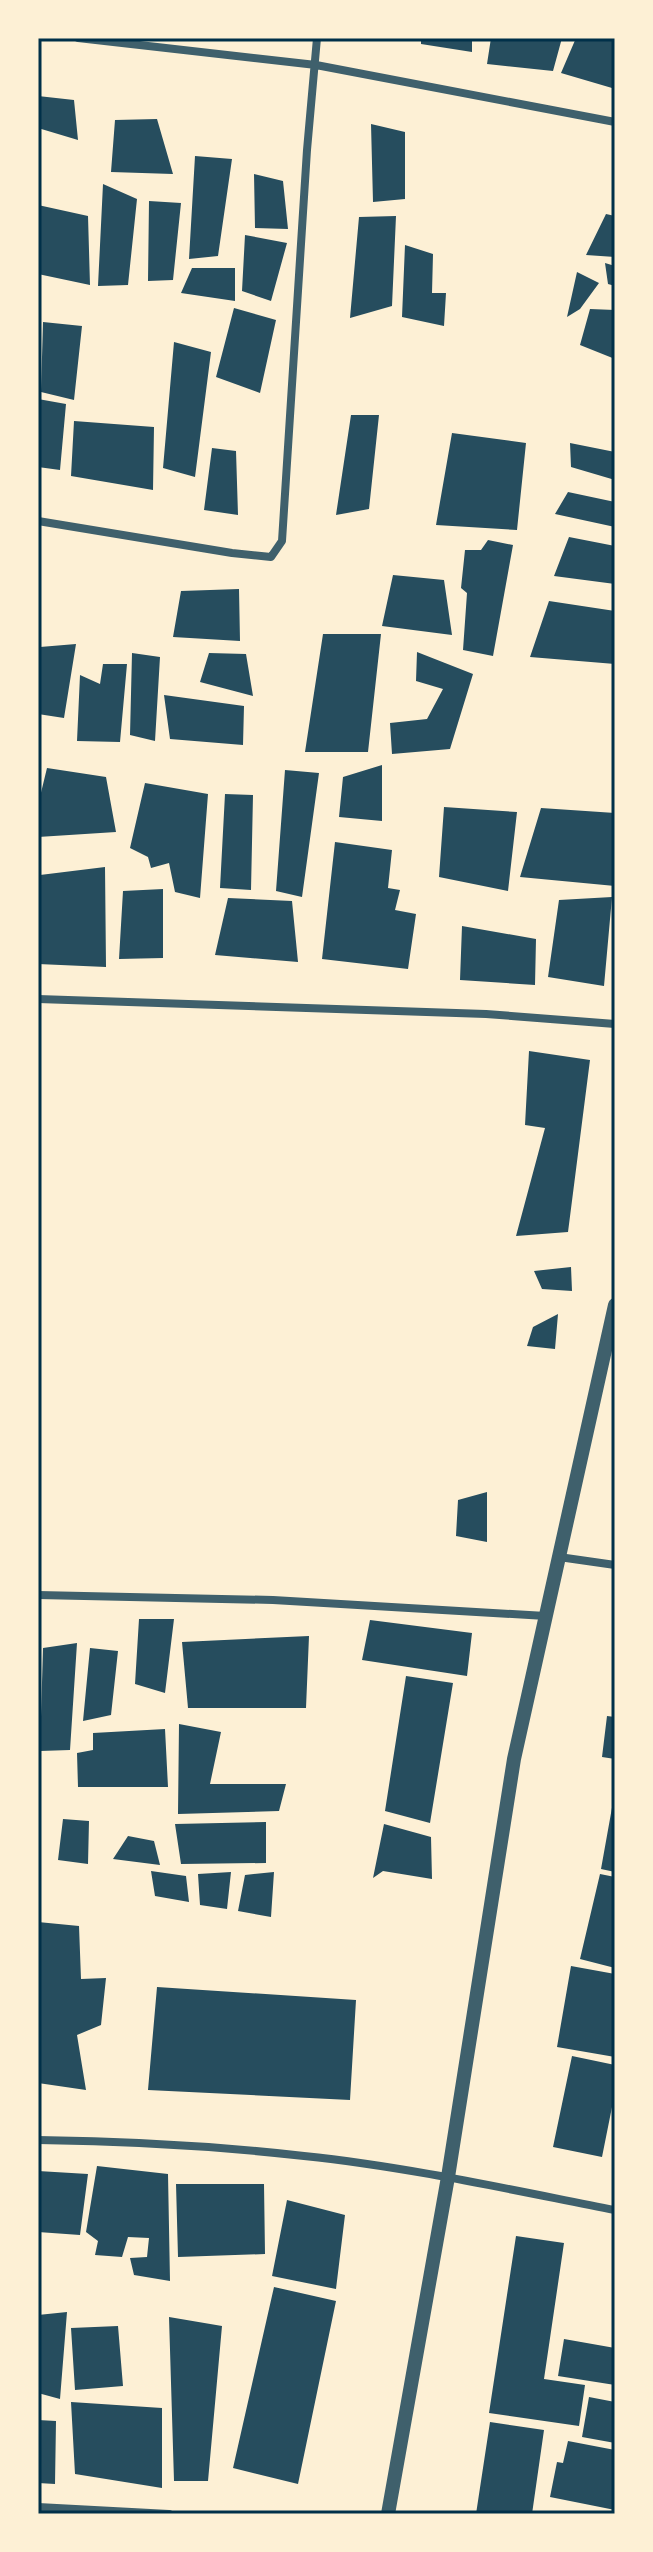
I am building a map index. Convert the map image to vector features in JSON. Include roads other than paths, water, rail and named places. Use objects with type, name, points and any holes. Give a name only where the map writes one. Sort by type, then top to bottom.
[{"type":"street","points":[[78,38],[316,65],[615,122]]},
{"type":"street","points":[[38,521],[232,553],[271,557],[276,552],[282,541],[288,471],[307,150],[317,38]]},
{"type":"street","points":[[38,999],[486,1014],[615,1024]]},
{"type":"street","points":[[388,2514],[448,2177],[514,1759],[615,1305]]},
{"type":"street","points":[[559,1557],[615,1565]]},
{"type":"street","points":[[38,1595],[273,1600],[546,1616]]},
{"type":"street","points":[[38,2140],[103,2141],[305,2156],[448,2177],[615,2210]]},
{"type":"street","points":[[38,2507],[169,2514]]}]
